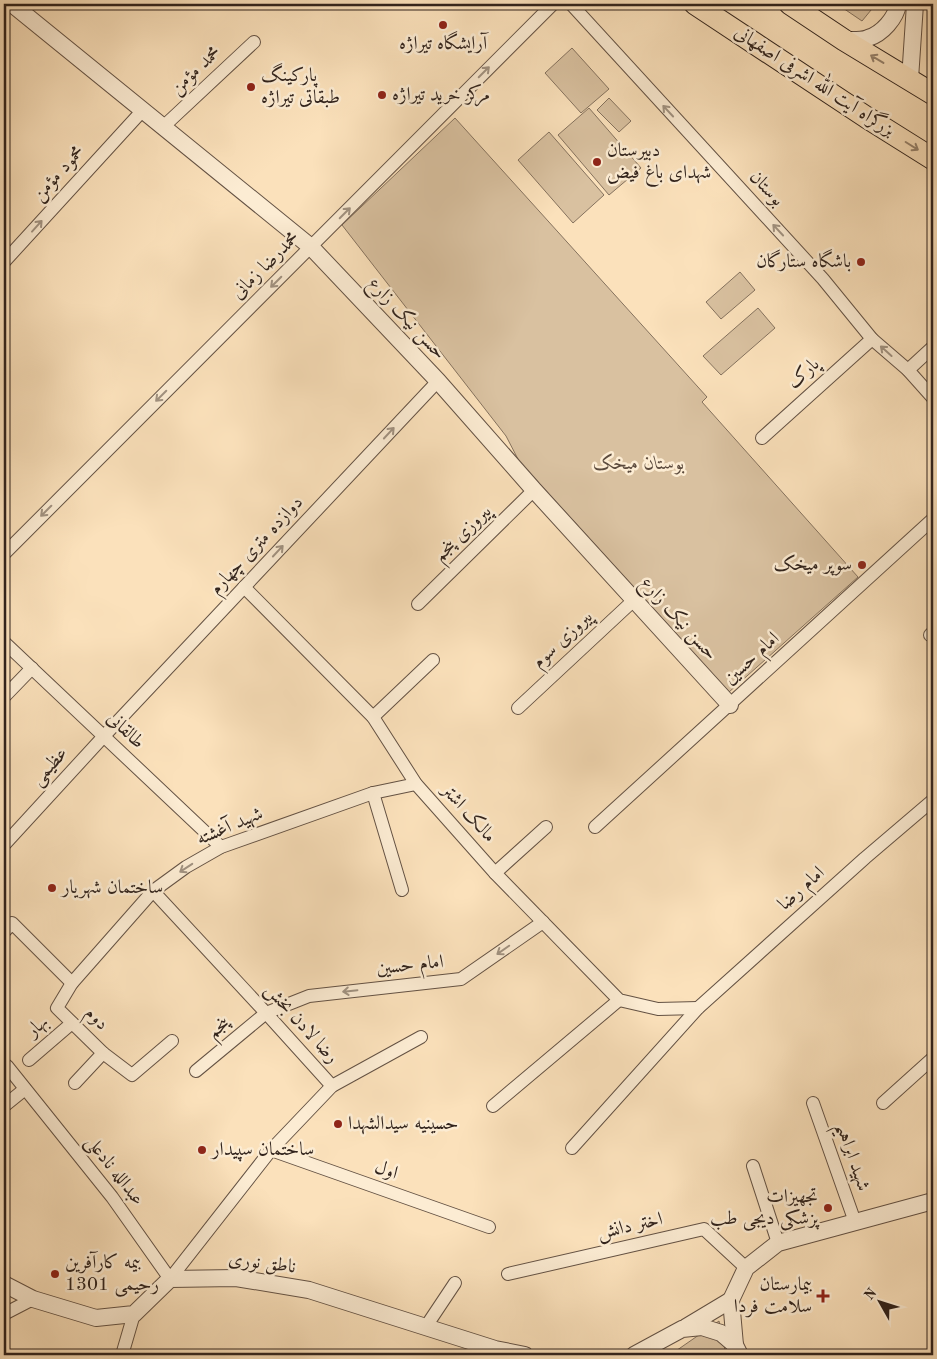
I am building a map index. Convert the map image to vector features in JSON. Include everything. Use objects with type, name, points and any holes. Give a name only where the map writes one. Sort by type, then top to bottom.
[{"type":"highway","name":"بزرگراه آیت الله اشرفی اصفهانی","points":[[695,4],[858,112],[933,159]]},
{"type":"highway","points":[[790,4],[844,40],[933,94]]},
{"type":"street","name":"محمدرضا زمانی","points":[[4,554],[553,4]]},
{"type":"street","name":"بوستان","points":[[571,4],[823,279],[872,339],[908,370],[933,398]]},
{"type":"street","points":[[844,40],[867,39],[879,32],[890,22],[898,4]]},
{"type":"street","points":[[910,79],[915,4]]},
{"type":"street","name":"حسن نیک زارع","points":[[22,7],[163,127],[311,247],[438,381],[534,490],[730,705]]},
{"type":"street","name":"محمد مؤمن","points":[[163,127],[254,42]]},
{"type":"street","name":"محمود مؤمن","points":[[4,262],[143,110]]},
{"type":"street","name":"پارک","points":[[762,438],[872,339]]},
{"type":"street","points":[[908,370],[933,347]]},
{"type":"street","name":"دوازده متری چهارم","points":[[104,736],[438,381]]},
{"type":"street","name":"پیروزی پنجم","points":[[418,604],[534,490]]},
{"type":"street","name":"امام حسین","points":[[595,827],[933,519]]},
{"type":"street","name":"مالک اشتر","points":[[244,587],[373,717],[416,784],[495,873],[619,1000]]},
{"type":"street","name":"پیروزی سوم","points":[[518,708],[634,600]]},
{"type":"street","name":"طالقانی","points":[[4,642],[221,847]]},
{"type":"street","points":[[373,717],[433,660]]},
{"type":"street","points":[[4,697],[32,668]]},
{"type":"street","name":"عظیمی","points":[[4,846],[104,736]]},
{"type":"street","name":"شهید آغشته","points":[[72,983],[153,891],[186,867],[221,847],[373,793],[416,784]]},
{"type":"street","points":[[373,793],[402,890]]},
{"type":"street","name":"امام رضا","points":[[572,1148],[698,1008],[865,858],[933,800]]},
{"type":"street","points":[[495,873],[546,827]]},
{"type":"street","name":"رضا لادن بخش","points":[[153,891],[332,1086],[271,1150],[170,1279]]},
{"type":"street","name":"امام حسین","points":[[266,1013],[308,996],[461,979],[543,922]]},
{"type":"street","points":[[8,927],[72,983]]},
{"type":"street","name":"دوم","points":[[72,983],[57,1008],[103,1053],[132,1075],[172,1041]]},
{"type":"street","points":[[492,1106],[619,1000],[658,1009],[698,1008]]},
{"type":"street","name":"پنجم","points":[[196,1071],[266,1013]]},
{"type":"street","name":"بهار","points":[[29,1060],[72,1023]]},
{"type":"street","points":[[332,1086],[422,1037]]},
{"type":"street","points":[[74,1083],[103,1053]]},
{"type":"street","points":[[883,1103],[933,1058]]},
{"type":"street","name":"عبدالله نادعلی","points":[[7,1066],[112,1197],[170,1279]]},
{"type":"street","points":[[4,1106],[25,1089]]},
{"type":"street","name":"شهید ابراهیم","points":[[813,1103],[855,1222]]},
{"type":"street","name":"اول","points":[[271,1150],[489,1227]]},
{"type":"street","points":[[753,1166],[778,1243]]},
{"type":"street","points":[[738,1350],[731,1300],[746,1268],[778,1243],[933,1201]]},
{"type":"street","name":"اختر دانش","points":[[508,1274],[704,1229],[746,1268]]},
{"type":"street","name":"ناطق نوری","points":[[170,1279],[236,1278],[309,1290],[495,1350],[525,1355]]},
{"type":"street","points":[[122,1355],[134,1314],[170,1279]]},
{"type":"street","points":[[425,1328],[455,1283]]},
{"type":"street","points":[[4,1284],[33,1299],[96,1318],[134,1314]]},
{"type":"street","points":[[4,1314],[33,1299]]},
{"type":"street","points":[[634,1355],[659,1348],[682,1329],[731,1300]]},
{"type":"street","points":[[682,1329],[702,1327],[720,1334],[738,1350]]},
{"type":"green space","points":[[837,4],[876,4],[862,21]]},
{"type":"green space","points":[[572,48],[609,89],[581,113],[545,73]]},
{"type":"green space","points":[[609,98],[631,121],[619,132],[597,110]]},
{"type":"green space","points":[[589,108],[641,168],[609,195],[558,135]]},
{"type":"green space","name":"بوستان میخک","points":[[455,118],[707,397],[702,402],[858,577],[729,692],[519,461],[506,436],[342,225]]},
{"type":"green space","points":[[549,132],[604,195],[573,223],[518,160]]},
{"type":"green space","points":[[740,272],[755,290],[721,319],[706,302]]},
{"type":"green space","points":[[758,308],[775,328],[721,375],[703,356]]},
{"type":"green space","points":[[719,1321],[726,1355],[670,1355]]},
{"type":"place","name":"آرایشگاه تیراژه","points":[[443,25]]},
{"type":"place","name":"پارکینگ طبقاتی تیراژه","points":[[251,87]]},
{"type":"place","name":"مرکز خرید تیراژه","points":[[382,95]]},
{"type":"place","name":"دبیرستان شهدای باغ فیض","points":[[597,162]]},
{"type":"place","name":"باشگاه ستارگان","points":[[861,262]]},
{"type":"place","name":"سوپر میخک","points":[[862,565]]},
{"type":"place","name":"ساختمان شهریار","points":[[52,888]]},
{"type":"place","name":"حسینیه سیدالشهدا","points":[[338,1124]]},
{"type":"place","name":"ساختمان سپیدار","points":[[202,1150]]},
{"type":"place","name":"تجهیزات پزشکی دیجی طب","points":[[828,1208]]},
{"type":"place","name":"بیمه کارآفرین 1301 رحیمی","points":[[55,1274]]},
{"type":"place","name":"بیمارستان سلامت فردا","points":[[823,1296]]}]
